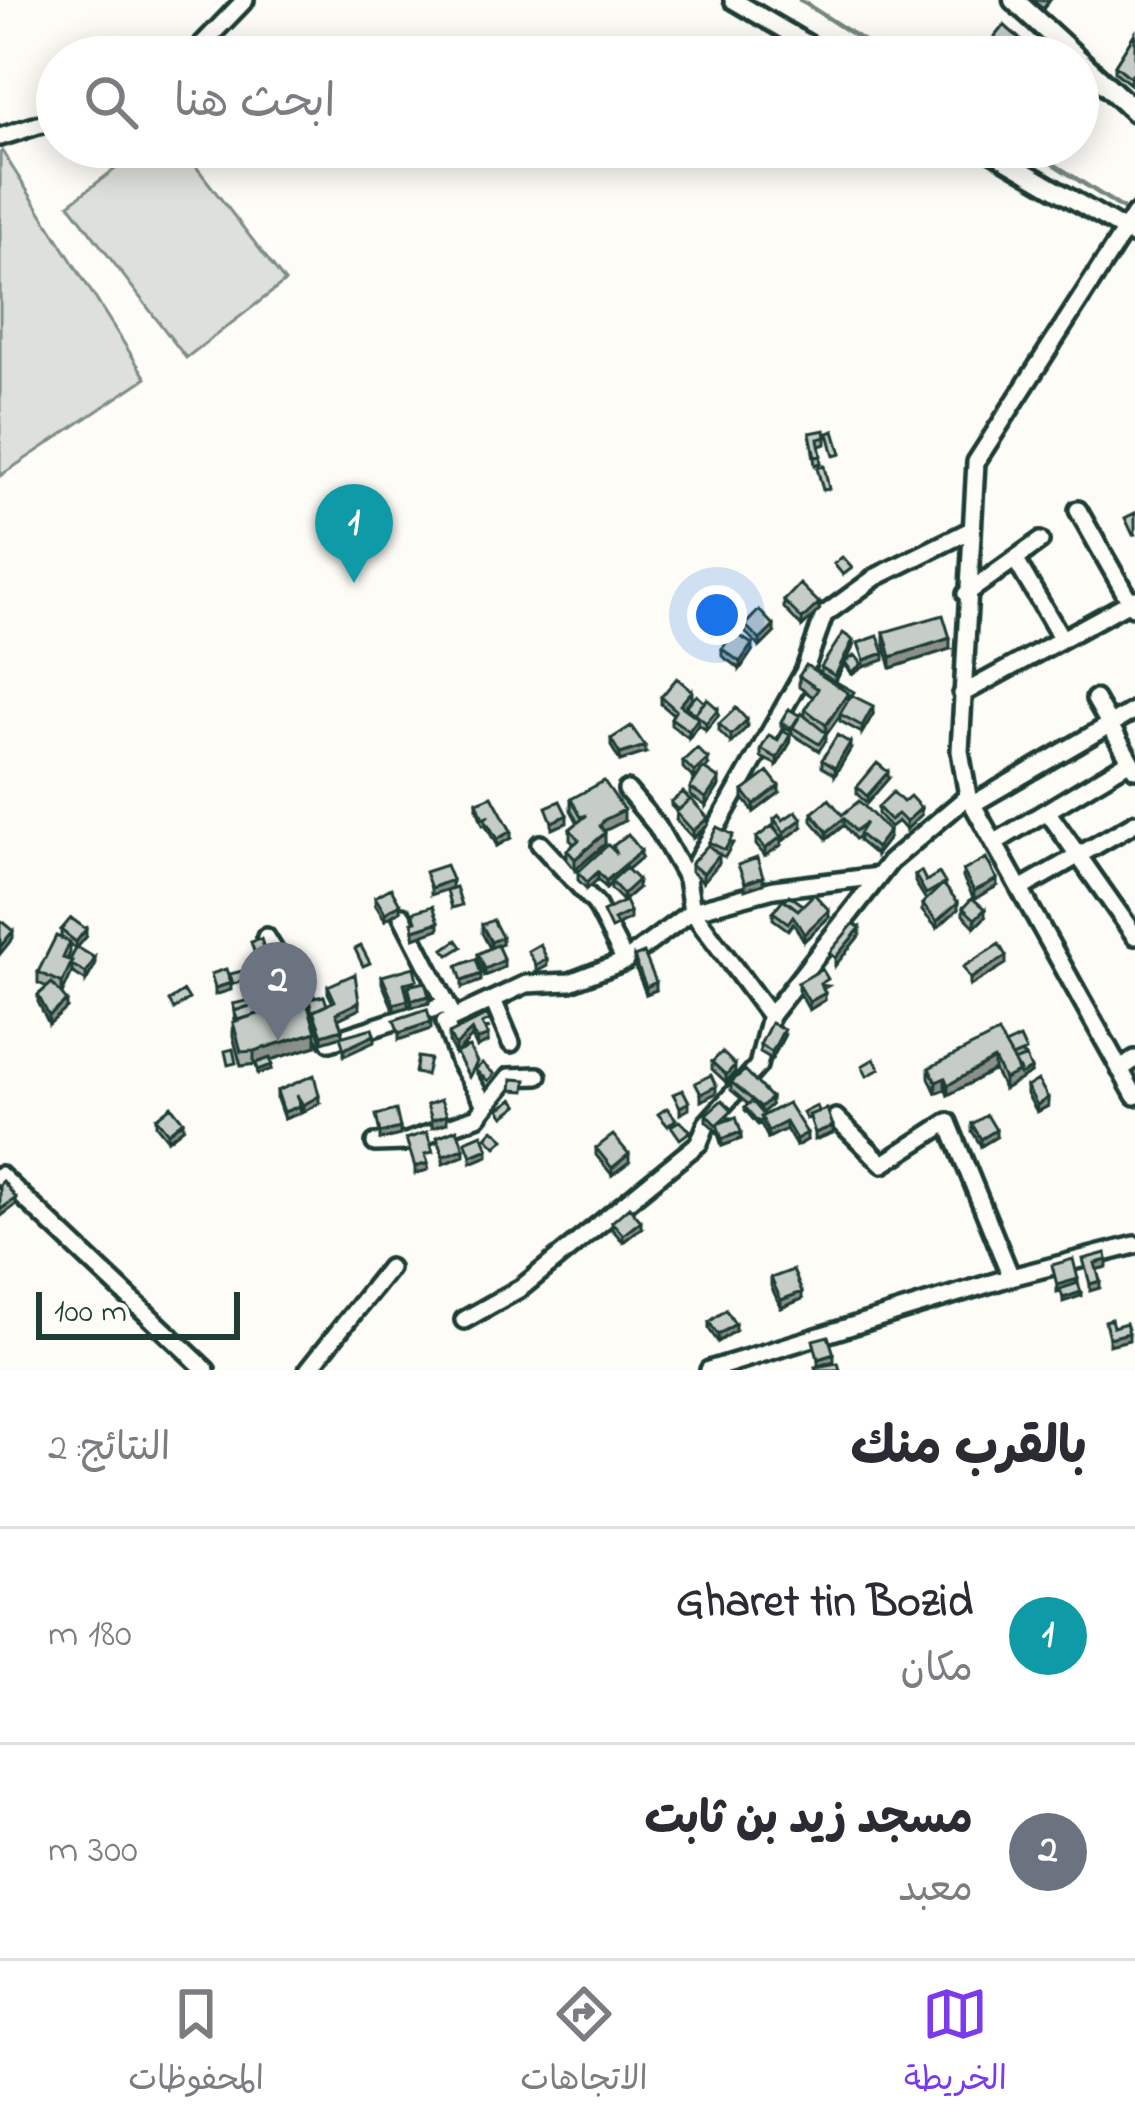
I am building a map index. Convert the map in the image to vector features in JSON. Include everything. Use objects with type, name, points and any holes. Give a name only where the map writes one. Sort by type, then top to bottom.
[{"type":"street","points":[[210,36],[245,0]]},
{"type":"street","points":[[733,0],[794,36]]},
{"type":"street","points":[[1018,1],[1054,36]]},
{"type":"street","points":[[1109,88],[1122,68]]},
{"type":"street","points":[[1099,79],[1135,112]]},
{"type":"street","points":[[0,136],[36,125]]},
{"type":"street","points":[[1019,168],[1130,233]]},
{"type":"street","points":[[1135,214],[1130,233],[976,462],[960,751],[970,800],[1135,1096]]},
{"type":"street","points":[[962,694],[1133,604],[1078,510]]},
{"type":"street","points":[[687,879],[804,672],[824,615],[876,577],[969,531]]},
{"type":"street","points":[[966,594],[1040,541]]},
{"type":"street","points":[[1015,559],[1062,639]]},
{"type":"street","points":[[994,843],[1132,765],[1095,699]]},
{"type":"street","points":[[464,1320],[521,1288],[699,1142],[706,1123],[758,1066],[770,1016],[879,876],[970,800],[1135,710]]},
{"type":"street","points":[[627,790],[657,826],[687,879],[692,911],[770,1016]]},
{"type":"street","points":[[1046,811],[1135,936]]},
{"type":"street","points":[[1020,889],[1135,823]]},
{"type":"street","points":[[540,844],[596,904],[626,962]]},
{"type":"street","points":[[266,937],[330,1042],[493,1000],[526,984],[570,982],[626,962],[692,911],[774,890],[879,876]]},
{"type":"street","points":[[402,916],[451,1011]]},
{"type":"street","points":[[493,1000],[511,1043]]},
{"type":"street","points":[[451,1011],[445,1022],[459,1061],[484,1103]]},
{"type":"street","points":[[1120,1070],[1135,1059]]},
{"type":"street","points":[[376,1143],[438,1132],[477,1117],[509,1077],[538,1076]]},
{"type":"street","points":[[836,1118],[883,1164],[948,1122],[1011,1277]]},
{"type":"street","points":[[0,1175],[206,1370]]},
{"type":"street","points":[[709,1370],[1011,1277],[1135,1245]]},
{"type":"street","points":[[308,1370],[389,1268]]},
{"type":"shaded area","points":[[0,153],[146,378],[0,476]]},
{"type":"shaded area","points":[[116,168],[197,168],[285,282],[186,358],[69,204]]},
{"type":"building","points":[[1004,25],[1017,36],[995,36]]},
{"type":"building","points":[[1135,33],[1135,70],[1130,77],[1115,65]]},
{"type":"building","points":[[825,430],[826,437],[818,439],[821,456],[815,457],[810,433]]},
{"type":"building","points":[[834,431],[841,454],[834,456],[828,433]]},
{"type":"building","points":[[824,466],[829,489],[823,490],[817,468]]},
{"type":"building","points":[[1135,513],[1135,534],[1133,535],[1125,518]]},
{"type":"building","points":[[842,557],[852,568],[843,575],[834,564]]},
{"type":"building","points":[[800,584],[819,603],[802,619],[784,601]]},
{"type":"building","points":[[759,610],[774,626],[760,640],[745,625]]},
{"type":"building","points":[[943,615],[950,638],[891,657],[884,632]]},
{"type":"building","points":[[734,632],[752,644],[740,662],[722,649]]},
{"type":"building","points":[[843,633],[853,640],[835,676],[821,667]]},
{"type":"building","points":[[878,636],[884,653],[864,660],[858,643]]},
{"type":"building","points":[[855,655],[862,664],[852,672],[845,662]]},
{"type":"building","points":[[806,665],[848,693],[826,725],[805,709],[818,689],[799,676]]},
{"type":"building","points":[[815,670],[854,692],[850,698],[848,693]]},
{"type":"building","points":[[677,678],[692,691],[680,705],[698,718],[689,731],[671,718],[676,710],[661,697]]},
{"type":"building","points":[[697,695],[704,702],[695,714],[686,706]]},
{"type":"building","points":[[851,695],[873,706],[862,726],[840,714]]},
{"type":"building","points":[[707,699],[718,709],[706,723],[695,714]]},
{"type":"building","points":[[736,708],[747,720],[731,735],[719,724]]},
{"type":"building","points":[[789,709],[800,716],[792,729],[781,722]]},
{"type":"building","points":[[801,713],[826,733],[819,744],[792,727]]},
{"type":"building","points":[[631,726],[645,746],[620,754],[611,739]]},
{"type":"building","points":[[783,731],[790,735],[777,758],[761,749],[769,735],[778,740]]},
{"type":"building","points":[[837,735],[850,743],[835,768],[822,760]]},
{"type":"building","points":[[697,748],[708,759],[694,772],[683,761]]},
{"type":"building","points":[[877,763],[888,772],[867,796],[857,787]]},
{"type":"building","points":[[703,768],[719,779],[706,798],[690,788]]},
{"type":"building","points":[[768,772],[779,786],[754,805],[743,791]]},
{"type":"building","points":[[604,781],[624,810],[604,820],[600,826],[605,833],[575,859],[567,850],[579,840],[570,829],[587,815],[581,817],[571,799]]},
{"type":"building","points":[[683,792],[690,800],[679,810],[671,802]]},
{"type":"building","points":[[893,792],[903,802],[910,796],[921,808],[906,822],[898,814],[890,820],[878,807]]},
{"type":"building","points":[[492,796],[511,831],[497,839],[485,819],[489,815],[483,818],[477,802]]},
{"type":"building","points":[[691,799],[708,818],[693,831],[676,812]]},
{"type":"building","points":[[829,799],[842,815],[859,801],[889,831],[876,848],[859,834],[866,823],[855,831],[844,818],[827,832],[812,813]]},
{"type":"building","points":[[560,801],[567,815],[552,822],[546,807]]},
{"type":"building","points":[[796,811],[802,819],[784,832],[774,819],[779,815],[783,820]]},
{"type":"building","points":[[772,826],[781,837],[765,849],[756,838]]},
{"type":"building","points":[[717,827],[733,835],[725,850],[709,842]]},
{"type":"building","points":[[628,834],[641,851],[606,881],[598,872],[587,882],[578,872],[608,845],[617,854],[613,846]]},
{"type":"building","points":[[708,845],[719,855],[703,874],[691,864]]},
{"type":"building","points":[[757,858],[763,877],[745,883],[738,865]]},
{"type":"building","points":[[986,858],[997,879],[974,891],[963,871]]},
{"type":"building","points":[[446,865],[452,880],[431,888],[425,872]]},
{"type":"building","points":[[626,868],[638,880],[623,894],[611,881]]},
{"type":"building","points":[[921,871],[926,881],[939,873],[945,883],[926,894],[915,875]]},
{"type":"building","points":[[943,884],[958,902],[937,921],[922,904]]},
{"type":"building","points":[[456,887],[462,905],[452,908],[447,890]]},
{"type":"building","points":[[391,888],[400,904],[385,913],[375,897]]},
{"type":"building","points":[[814,894],[829,910],[804,934],[793,916],[788,923],[773,912],[783,899],[798,910]]},
{"type":"building","points":[[789,895],[803,905],[798,910],[785,900]]},
{"type":"building","points":[[972,898],[985,909],[975,919],[963,908]]},
{"type":"building","points":[[625,901],[630,912],[614,920],[617,926],[611,929],[603,912]]},
{"type":"building","points":[[433,906],[439,922],[414,930],[413,912]]},
{"type":"building","points":[[71,918],[86,929],[76,942],[61,930]]},
{"type":"building","points":[[0,920],[13,931],[0,947]]},
{"type":"building","points":[[493,920],[502,937],[491,942],[482,925]]},
{"type":"building","points":[[854,923],[860,928],[835,958],[829,953]]},
{"type":"building","points":[[56,936],[70,942],[63,958],[72,961],[62,983],[38,972]]},
{"type":"building","points":[[261,939],[268,961],[258,964],[251,942]]},
{"type":"building","points":[[457,940],[462,947],[449,955],[444,949]]},
{"type":"building","points":[[540,944],[547,959],[536,965],[528,951]]},
{"type":"building","points":[[999,944],[1006,956],[970,979],[963,967]]},
{"type":"building","points":[[497,945],[504,960],[485,969],[478,954]]},
{"type":"building","points":[[361,946],[370,963],[363,966],[355,949]]},
{"type":"building","points":[[77,947],[95,958],[86,973],[70,960]]},
{"type":"building","points":[[644,953],[656,982],[646,987],[634,957]]},
{"type":"building","points":[[476,959],[481,974],[462,981],[457,966]]},
{"type":"building","points":[[414,967],[417,980],[404,983],[408,1000],[394,1004],[382,976]]},
{"type":"building","points":[[226,969],[231,983],[215,988],[211,974]]},
{"type":"building","points":[[822,969],[828,979],[820,984],[825,993],[809,1002],[798,983]]},
{"type":"building","points":[[242,971],[245,981],[233,984],[230,974]]},
{"type":"building","points":[[277,971],[282,983],[265,990],[259,978]]},
{"type":"building","points":[[355,974],[359,1002],[336,1013],[342,1029],[322,1035],[313,1011],[335,1001],[328,986]]},
{"type":"building","points":[[425,982],[429,996],[412,1000],[408,986]]},
{"type":"building","points":[[52,983],[67,1001],[49,1016],[38,995]]},
{"type":"building","points":[[289,987],[295,1002],[238,1020],[234,1011],[253,1005],[259,1008],[255,998]]},
{"type":"building","points":[[184,991],[189,999],[174,1009],[169,1001]]},
{"type":"building","points":[[324,996],[327,1005],[312,1012],[309,999]]},
{"type":"building","points":[[306,999],[316,1032],[241,1052],[233,1022]]},
{"type":"building","points":[[250,1000],[252,1005],[235,1011],[233,1004]]},
{"type":"building","points":[[427,1009],[431,1022],[399,1033],[394,1020]]},
{"type":"building","points":[[487,1015],[490,1020],[482,1024],[488,1035],[477,1040],[472,1030],[455,1046],[449,1034]]},
{"type":"building","points":[[771,1023],[784,1029],[772,1052],[760,1045]]},
{"type":"building","points":[[372,1028],[374,1035],[344,1049],[340,1037]]},
{"type":"building","points":[[998,1033],[1020,1071],[1004,1079],[994,1059],[948,1085],[945,1078],[936,1082],[929,1068]]},
{"type":"building","points":[[1020,1038],[1026,1051],[1012,1057],[1005,1045]]},
{"type":"building","points":[[469,1047],[477,1062],[469,1077],[456,1053]]},
{"type":"building","points":[[233,1049],[236,1063],[228,1065],[225,1051]]},
{"type":"building","points":[[722,1052],[735,1065],[726,1075],[712,1062]]},
{"type":"building","points":[[418,1057],[430,1059],[426,1075],[415,1073]]},
{"type":"building","points":[[1026,1057],[1031,1069],[1020,1075],[1014,1062]]},
{"type":"building","points":[[270,1058],[272,1065],[258,1070],[256,1063]]},
{"type":"building","points":[[874,1059],[880,1069],[867,1076],[862,1066]]},
{"type":"building","points":[[482,1063],[494,1074],[488,1081],[475,1070]]},
{"type":"building","points":[[745,1070],[771,1098],[761,1107],[731,1082]]},
{"type":"building","points":[[314,1075],[319,1096],[303,1105],[297,1095],[300,1106],[284,1112],[277,1091]]},
{"type":"building","points":[[711,1075],[716,1086],[701,1094],[695,1083]]},
{"type":"building","points":[[512,1079],[526,1080],[525,1091],[511,1090]]},
{"type":"building","points":[[1038,1080],[1048,1098],[1037,1105],[1027,1087]]},
{"type":"building","points":[[683,1090],[689,1102],[680,1107],[673,1094]]},
{"type":"building","points":[[513,1099],[518,1105],[504,1116],[499,1109]]},
{"type":"building","points":[[441,1100],[447,1115],[432,1120],[427,1105]]},
{"type":"building","points":[[722,1100],[732,1110],[716,1125],[706,1114]]},
{"type":"building","points":[[752,1101],[763,1120],[758,1122],[745,1107]]},
{"type":"building","points":[[788,1103],[807,1133],[796,1139],[786,1122],[768,1131],[761,1117]]},
{"type":"building","points":[[171,1106],[183,1121],[168,1133],[156,1118]]},
{"type":"building","points":[[667,1108],[676,1119],[668,1126],[658,1114]]},
{"type":"building","points":[[827,1109],[833,1126],[815,1133],[809,1115]]},
{"type":"building","points":[[396,1110],[400,1128],[380,1133],[376,1115]]},
{"type":"building","points":[[987,1115],[996,1130],[981,1139],[972,1124]]},
{"type":"building","points":[[736,1117],[741,1132],[722,1139],[717,1124]]},
{"type":"building","points":[[679,1121],[691,1131],[680,1139],[671,1126]]},
{"type":"building","points":[[457,1129],[464,1149],[443,1156],[437,1137]]},
{"type":"building","points":[[493,1129],[504,1139],[496,1147],[486,1137]]},
{"type":"building","points":[[427,1132],[433,1152],[425,1154],[428,1163],[415,1167],[406,1139]]},
{"type":"building","points":[[482,1134],[488,1149],[471,1156],[465,1141]]},
{"type":"building","points":[[613,1135],[629,1154],[612,1168],[596,1148]]},
{"type":"building","points":[[3,1181],[16,1198],[0,1210],[0,1184]]},
{"type":"building","points":[[629,1207],[641,1221],[623,1235],[612,1222]]},
{"type":"building","points":[[1106,1253],[1107,1260],[1095,1263],[1100,1281],[1090,1284],[1083,1259]]},
{"type":"building","points":[[1073,1259],[1078,1279],[1057,1285],[1052,1265]]},
{"type":"building","points":[[793,1270],[802,1292],[781,1300],[771,1278]]},
{"type":"building","points":[[1078,1283],[1081,1292],[1063,1298],[1060,1289]]},
{"type":"building","points":[[726,1310],[735,1324],[718,1335],[709,1322]]},
{"type":"building","points":[[1111,1319],[1113,1327],[1126,1323],[1129,1333],[1109,1338],[1105,1321]]},
{"type":"building","points":[[828,1336],[834,1354],[818,1359],[813,1340]]},
{"type":"building","points":[[838,1363],[840,1370],[815,1367]]},
{"type":"waterway","points":[[800,0],[856,36]]},
{"type":"waterway","points":[[1060,168],[1128,212]]},
{"type":"place","name":"Gharet tin Bozid","points":[[354,583]]},
{"type":"place","name":"مسجد زيد بن ثابت","points":[[278,1041]]}]
